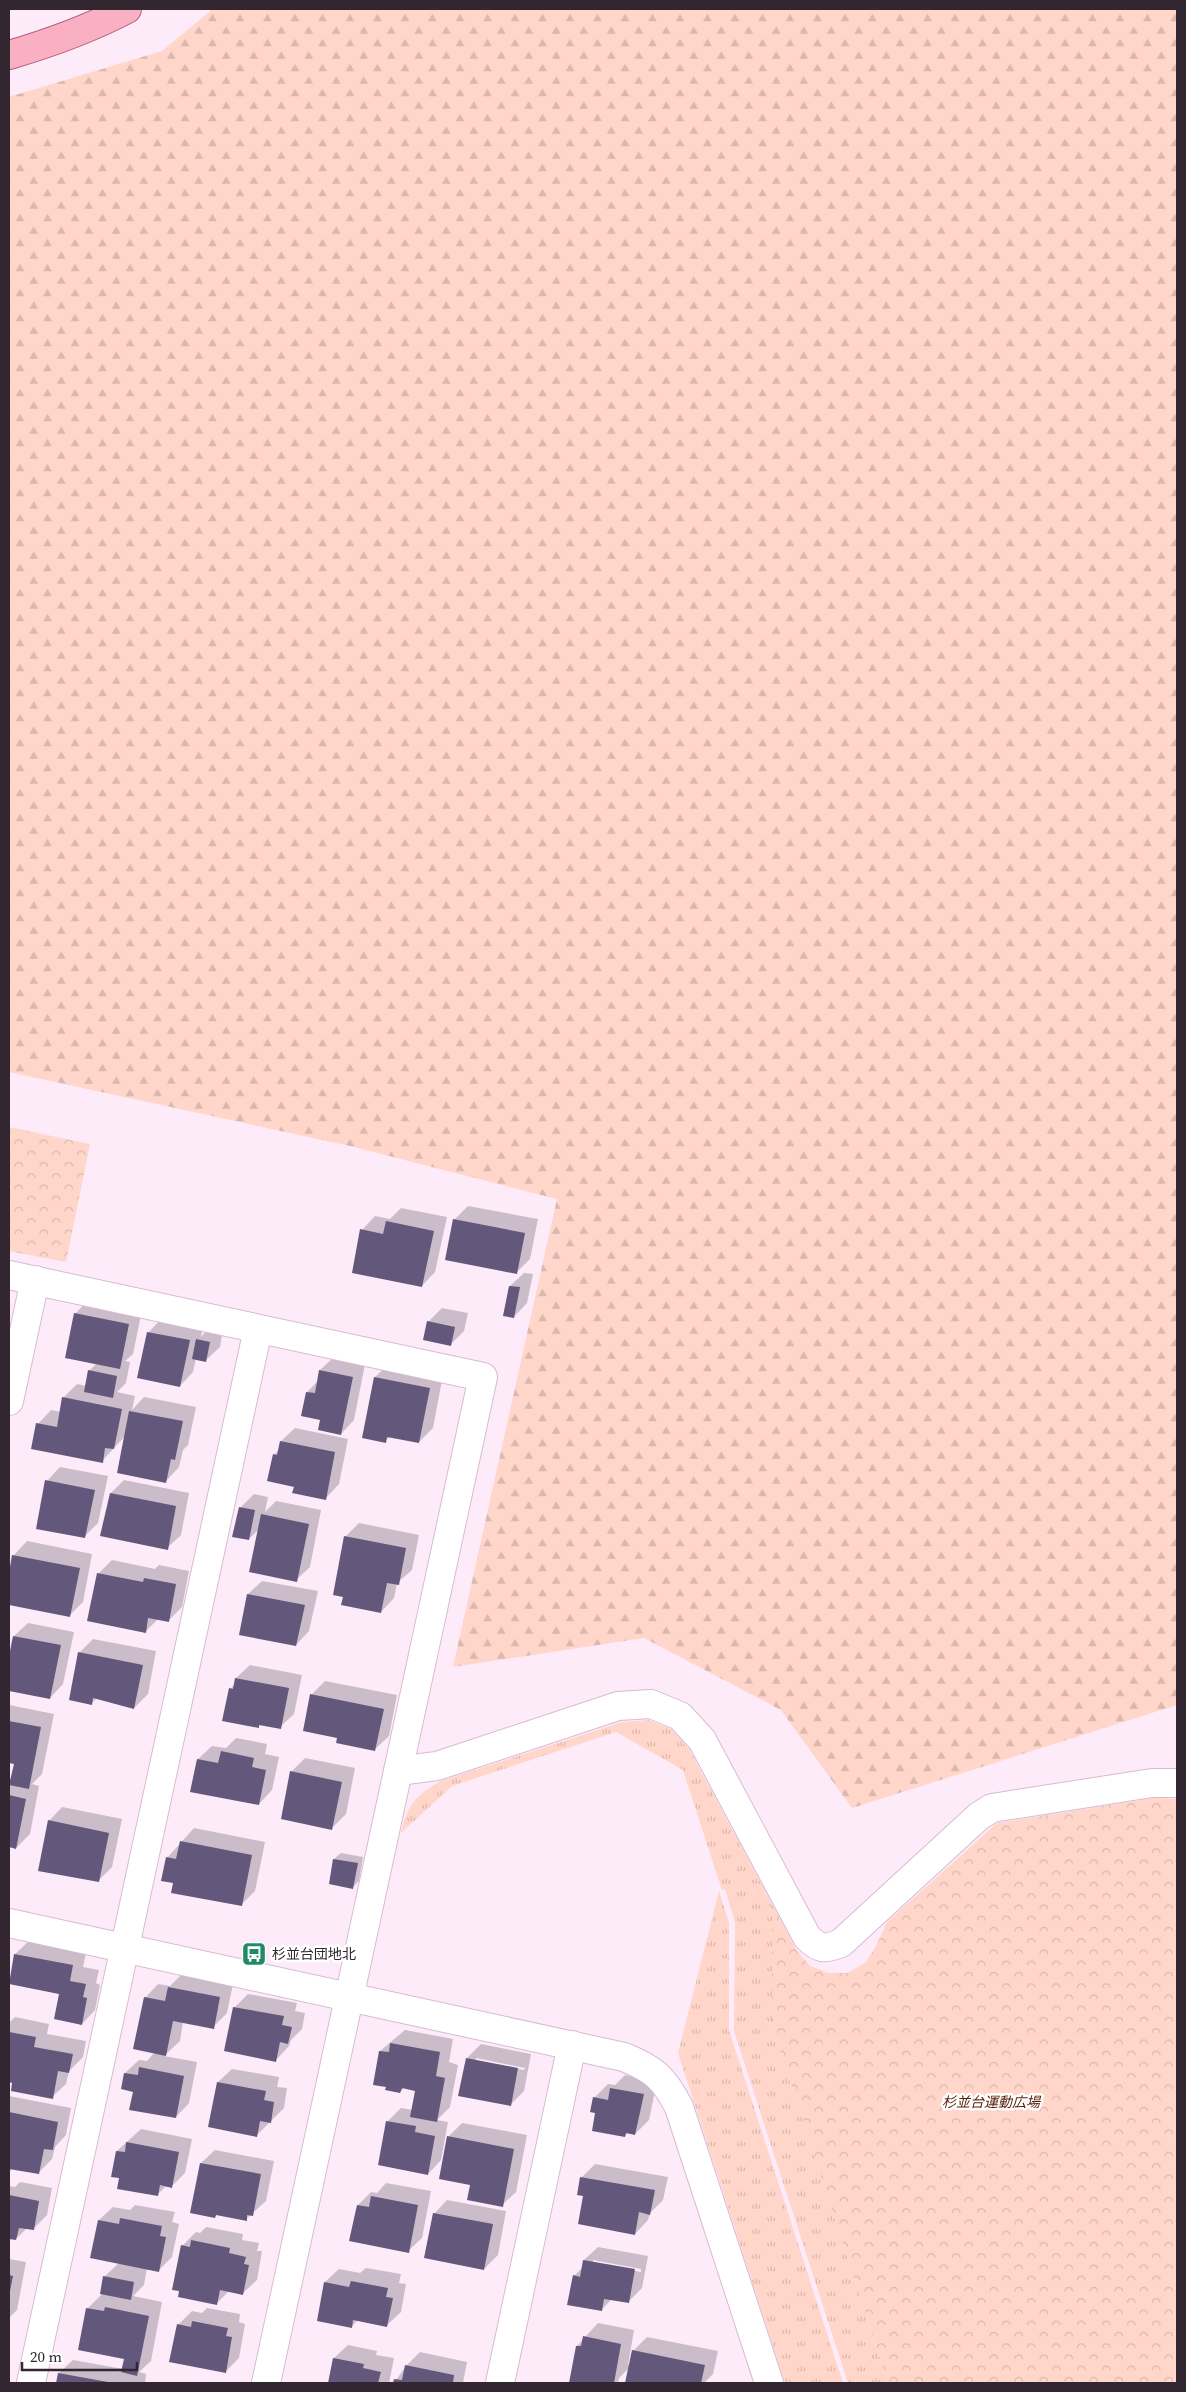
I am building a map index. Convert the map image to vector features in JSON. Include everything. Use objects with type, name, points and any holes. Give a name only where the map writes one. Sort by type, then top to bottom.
[{"type":"main road","points":[[9,55],[48,44],[127,9]]},
{"type":"street","points":[[9,1401],[22,1278],[483,1377],[266,2383]]},
{"type":"street","points":[[31,2383],[258,1329]]},
{"type":"street","points":[[398,1771],[437,1766],[618,1706],[650,1704],[680,1716],[702,1740],[807,1937],[816,1946],[829,1948],[841,1943],[979,1816],[992,1808],[1152,1783],[1177,1783]]},
{"type":"street","points":[[9,1923],[624,2057],[648,2066],[667,2084],[679,2107],[763,2379]]},
{"type":"street","points":[[500,2383],[572,2046]]},
{"type":"green space","points":[[213,9],[1177,9],[1177,1705],[852,1808],[781,1710],[644,1638],[453,1667],[557,1199],[350,1146],[9,1072],[9,97],[162,51]]},
{"type":"green space","points":[[9,1127],[90,1144],[66,1262],[9,1251]]},
{"type":"green space","points":[[648,1720],[671,1729],[689,1749],[764,1889],[772,1916],[772,2026],[888,2383],[848,2383],[734,2031],[735,1922],[725,1889],[722,1890],[683,1770],[616,1732],[452,1786],[401,1833],[406,1815],[414,1801],[441,1781],[622,1722]]},
{"type":"green space","name":"杉並台運動広場","points":[[1154,1798],[1177,1799],[1177,2383],[888,2383],[772,2026],[772,1916],[764,1889],[797,1951],[810,1966],[828,1973],[847,1973],[865,1963],[875,1948],[887,1922],[997,1823]]},
{"type":"green space","points":[[719,1891],[729,1923],[729,2030],[843,2383],[785,2383],[678,2053]]},
{"type":"building","points":[[453,1219],[525,1233],[517,1274],[445,1260]]},
{"type":"building","points":[[386,1221],[434,1231],[422,1287],[352,1273],[360,1229],[383,1234]]},
{"type":"building","points":[[509,1286],[520,1287],[514,1318],[503,1316]]},
{"type":"building","points":[[74,1313],[129,1324],[120,1369],[65,1358]]},
{"type":"building","points":[[427,1321],[455,1327],[451,1346],[423,1340]]},
{"type":"building","points":[[147,1332],[190,1340],[180,1387],[137,1378]]},
{"type":"building","points":[[196,1339],[210,1342],[206,1362],[192,1359]]},
{"type":"building","points":[[88,1370],[117,1376],[113,1398],[84,1392]]},
{"type":"building","points":[[319,1370],[353,1377],[341,1435],[318,1430],[320,1420],[301,1416],[306,1392],[315,1393]]},
{"type":"building","points":[[374,1377],[430,1388],[419,1443],[387,1437],[386,1443],[362,1438]]},
{"type":"building","points":[[62,1397],[122,1409],[114,1449],[105,1448],[103,1463],[31,1449],[36,1423],[57,1427]]},
{"type":"building","points":[[129,1411],[183,1421],[175,1460],[171,1459],[166,1483],[117,1473]]},
{"type":"building","points":[[280,1441],[335,1452],[326,1500],[292,1493],[294,1487],[267,1481],[273,1454],[277,1455]]},
{"type":"building","points":[[45,1480],[95,1490],[85,1538],[36,1529]]},
{"type":"building","points":[[110,1493],[176,1506],[168,1550],[100,1536]]},
{"type":"building","points":[[239,1507],[255,1510],[249,1540],[232,1537]]},
{"type":"building","points":[[261,1514],[309,1524],[297,1582],[249,1572]]},
{"type":"building","points":[[344,1536],[406,1548],[399,1585],[387,1583],[381,1613],[341,1605],[343,1597],[333,1595]]},
{"type":"building","points":[[12,1555],[80,1568],[70,1617],[9,1605],[9,1573]]},
{"type":"building","points":[[97,1573],[143,1582],[144,1578],[176,1584],[169,1622],[148,1618],[146,1633],[87,1621]]},
{"type":"building","points":[[247,1594],[305,1605],[296,1646],[239,1635]]},
{"type":"building","points":[[13,1636],[61,1645],[50,1699],[9,1691],[9,1656]]},
{"type":"building","points":[[78,1652],[143,1665],[134,1709],[93,1698],[92,1705],[69,1700]]},
{"type":"building","points":[[235,1678],[289,1688],[281,1729],[259,1725],[259,1728],[222,1721],[229,1688],[233,1689]]},
{"type":"building","points":[[310,1694],[384,1709],[375,1751],[336,1743],[337,1738],[303,1731]]},
{"type":"building","points":[[9,1721],[41,1727],[29,1789],[9,1785],[14,1764],[9,1763]]},
{"type":"building","points":[[221,1751],[254,1758],[252,1767],[266,1770],[259,1805],[190,1792],[197,1759],[218,1763]]},
{"type":"building","points":[[290,1771],[342,1782],[332,1830],[281,1819]]},
{"type":"building","points":[[9,1795],[26,1799],[16,1849],[9,1847]]},
{"type":"building","points":[[48,1820],[109,1833],[99,1882],[38,1871]]},
{"type":"building","points":[[180,1841],[252,1855],[242,1906],[171,1893],[173,1883],[161,1881],[166,1857],[176,1859]]},
{"type":"building","points":[[333,1859],[358,1863],[353,1889],[329,1884]]},
{"type":"building","points":[[14,1954],[73,1965],[70,1981],[86,1984],[83,1997],[87,1998],[82,2025],[54,2019],[59,1994],[9,1984]]},
{"type":"building","points":[[168,1987],[220,1997],[214,2029],[173,2021],[166,2056],[133,2049],[144,1997],[165,2001]]},
{"type":"building","points":[[233,2007],[284,2016],[282,2025],[292,2027],[288,2044],[280,2042],[276,2062],[224,2051]]},
{"type":"building","points":[[9,2032],[36,2037],[34,2047],[73,2054],[69,2073],[58,2071],[53,2099],[11,2091],[12,2083],[9,2082]]},
{"type":"building","points":[[390,2043],[440,2052],[436,2076],[445,2078],[437,2122],[410,2117],[415,2091],[402,2088],[400,2093],[385,2090],[386,2087],[373,2085],[379,2051],[389,2052]]},
{"type":"building","points":[[466,2058],[518,2068],[511,2106],[458,2096]]},
{"type":"building","points":[[139,2067],[184,2076],[176,2118],[129,2110],[133,2092],[121,2089],[124,2073],[138,2075]]},
{"type":"building","points":[[217,2082],[266,2091],[264,2100],[274,2102],[271,2123],[260,2121],[257,2137],[208,2127]]},
{"type":"building","points":[[610,2088],[644,2094],[635,2135],[626,2133],[625,2137],[592,2131],[595,2113],[590,2112],[593,2097],[608,2100]]},
{"type":"building","points":[[9,2112],[58,2122],[53,2150],[44,2149],[39,2174],[9,2169]]},
{"type":"building","points":[[386,2121],[416,2126],[415,2132],[435,2136],[428,2175],[378,2165]]},
{"type":"building","points":[[447,2136],[514,2149],[503,2207],[467,2200],[470,2185],[439,2179]]},
{"type":"building","points":[[126,2142],[179,2152],[172,2188],[160,2185],[158,2196],[117,2189],[119,2178],[111,2177],[116,2151],[125,2152]]},
{"type":"building","points":[[200,2163],[261,2174],[253,2216],[247,2215],[247,2221],[216,2215],[215,2218],[190,2213]]},
{"type":"building","points":[[580,2177],[655,2190],[650,2215],[639,2212],[635,2235],[578,2224],[583,2196],[577,2195]]},
{"type":"building","points":[[9,2195],[39,2201],[34,2230],[19,2228],[16,2240],[9,2239]]},
{"type":"building","points":[[371,2196],[418,2205],[409,2253],[349,2241],[357,2205],[369,2207]]},
{"type":"building","points":[[433,2213],[493,2224],[484,2270],[424,2258]]},
{"type":"building","points":[[120,2218],[162,2226],[160,2236],[166,2237],[159,2272],[90,2258],[98,2220],[119,2224]]},
{"type":"building","points":[[191,2240],[230,2248],[229,2253],[246,2257],[244,2264],[249,2265],[243,2295],[220,2290],[217,2305],[178,2297],[179,2291],[172,2290],[181,2245],[190,2247]]},
{"type":"building","points":[[583,2260],[635,2269],[629,2303],[604,2299],[602,2311],[567,2305],[573,2275],[580,2277]]},
{"type":"building","points":[[9,2275],[13,2276],[10,2291],[9,2291]]},
{"type":"building","points":[[103,2276],[134,2282],[131,2300],[100,2294]]},
{"type":"building","points":[[351,2281],[388,2288],[386,2297],[393,2298],[387,2327],[353,2320],[352,2328],[317,2321],[324,2282],[349,2287]]},
{"type":"building","points":[[105,2307],[149,2316],[137,2376],[121,2372],[124,2359],[78,2350],[86,2308],[104,2311]]},
{"type":"building","points":[[192,2321],[228,2328],[226,2336],[232,2337],[226,2373],[169,2362],[177,2324],[191,2327]]},
{"type":"building","points":[[583,2336],[621,2344],[614,2383],[569,2383],[576,2346],[581,2346]]},
{"type":"building","points":[[632,2350],[705,2365],[701,2383],[625,2383]]},
{"type":"building","points":[[333,2358],[364,2364],[363,2368],[381,2372],[378,2383],[328,2383]]},
{"type":"building","points":[[405,2365],[454,2375],[453,2383],[393,2383],[394,2379],[402,2380]]},
{"type":"building","points":[[58,2373],[108,2382],[108,2383],[56,2383]]},
{"type":"place","name":"杉並台団地北","points":[[254,1954]]}]
